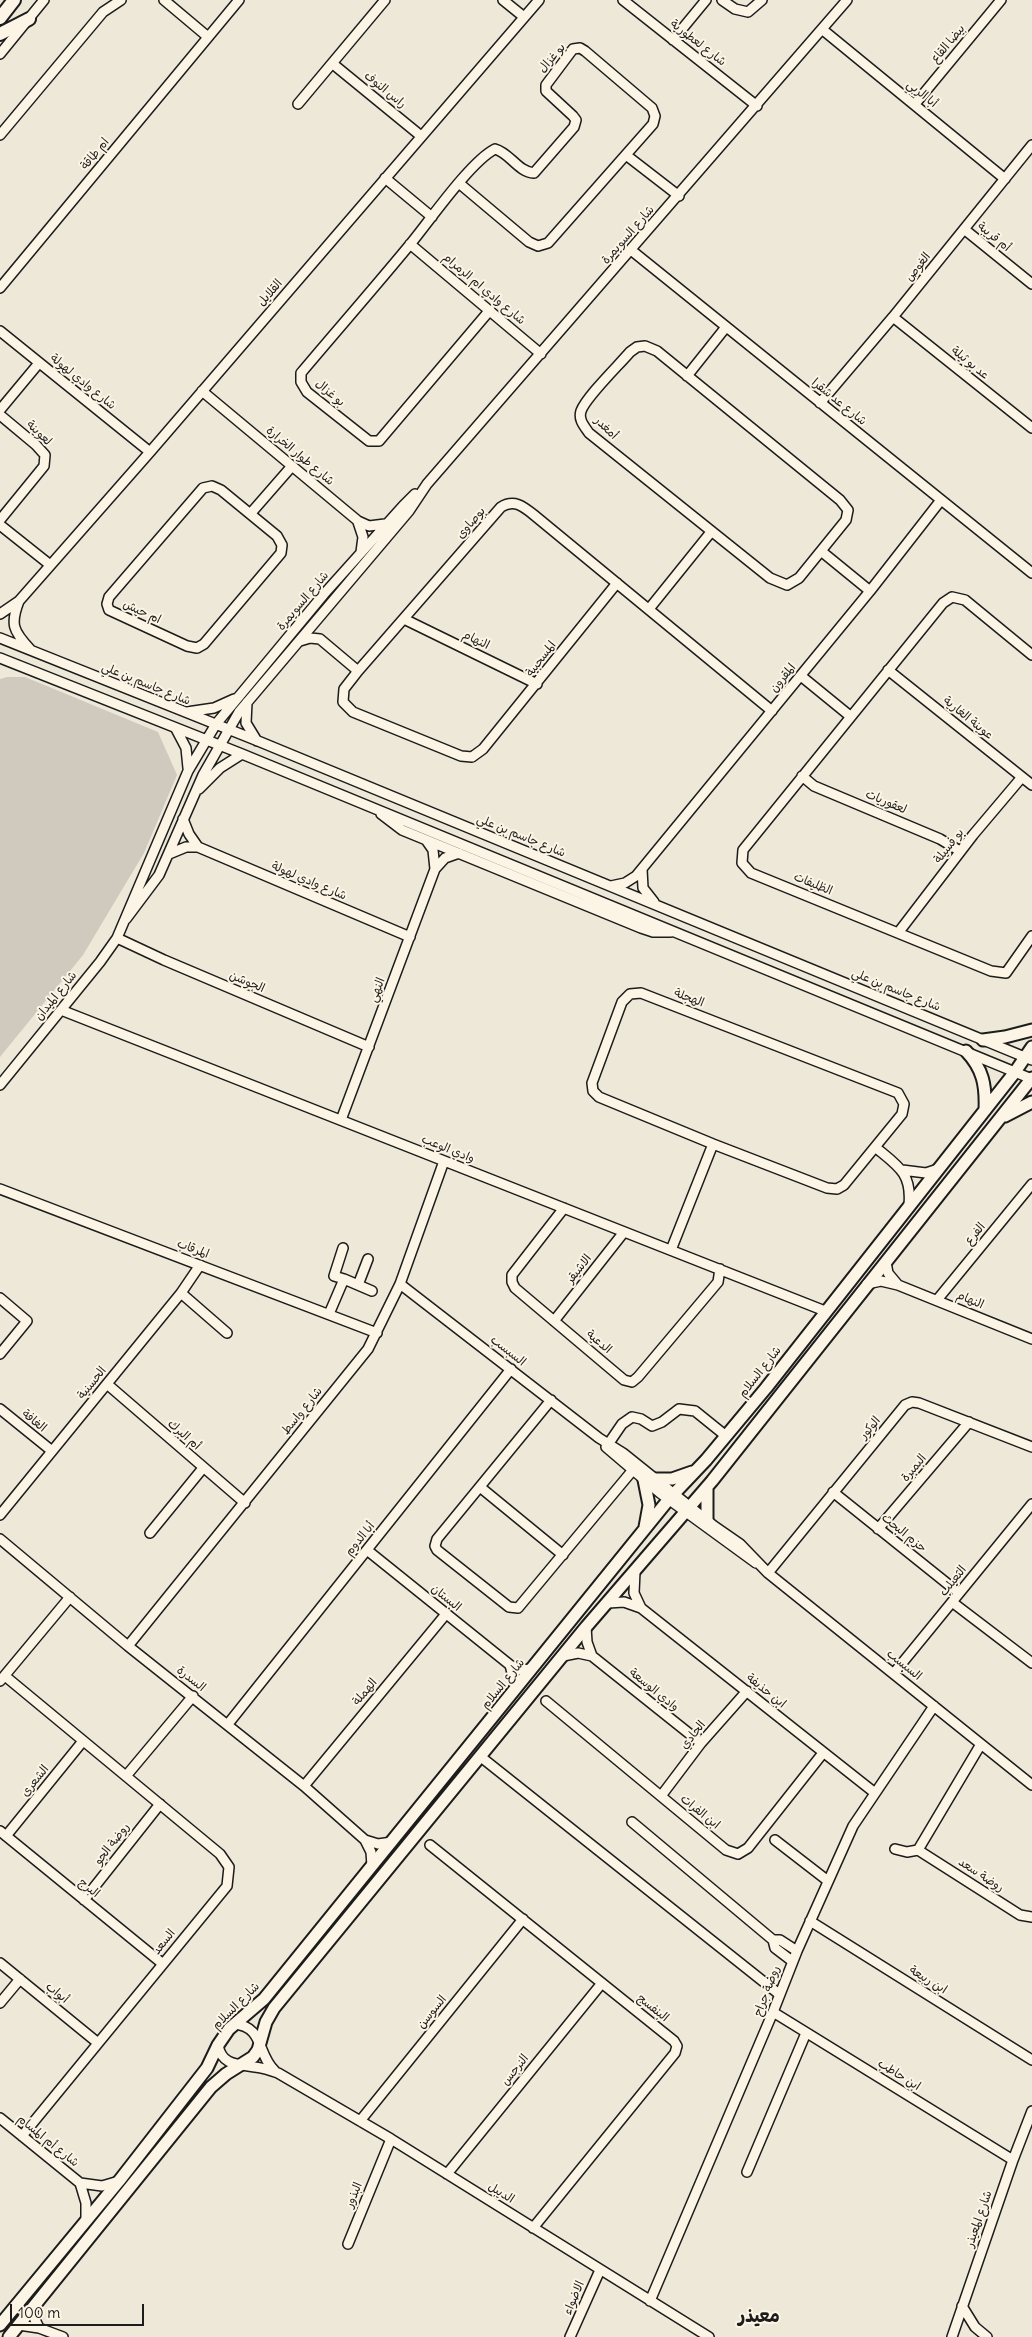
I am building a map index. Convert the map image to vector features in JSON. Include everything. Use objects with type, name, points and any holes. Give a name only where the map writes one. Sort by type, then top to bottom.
[{"type":"highway","points":[[0,18],[14,0]]},
{"type":"highway","points":[[0,34],[29,19]]},
{"type":"main road","points":[[983,1040],[1032,1030]]},
{"type":"main road","name":"شارع السلام","points":[[0,2325],[119,2181],[207,2068],[218,2045],[234,2024],[264,1999],[672,1497],[726,1436],[1015,1072],[1029,1058],[1032,1047]]},
{"type":"main road","points":[[966,1052],[974,1060],[984,1078],[985,1110]]},
{"type":"main road","points":[[9,2337],[211,2087],[226,2074],[253,2057],[260,2042],[263,2028],[274,2008],[586,1627],[707,1487],[1032,1079]]},
{"type":"main road","points":[[999,1119],[1032,1102]]},
{"type":"main road","points":[[645,1531],[649,1505],[649,1480],[672,1479],[696,1471]]},
{"type":"main road","points":[[707,1487],[707,1520]]},
{"type":"street","points":[[0,54],[44,0]]},
{"type":"street","points":[[103,12],[107,0]]},
{"type":"street","points":[[0,135],[103,12],[121,0]]},
{"type":"street","points":[[164,0],[208,37]]},
{"type":"street","name":"ام طاقة","points":[[0,288],[238,0]]},
{"type":"street","points":[[298,104],[385,0]]},
{"type":"street","points":[[503,0],[524,17]]},
{"type":"street","name":"القلايل","points":[[0,614],[19,601],[49,564],[150,452],[539,0]]},
{"type":"street","name":"شارع لعطورية","points":[[623,0],[757,106]]},
{"type":"street","points":[[673,40],[706,0]]},
{"type":"street","points":[[722,0],[736,9],[748,12],[762,0]]},
{"type":"street","name":"شارع السويمرة","points":[[206,740],[240,694],[360,553],[386,524],[427,484],[542,354],[847,0]]},
{"type":"street","name":"بيضا القاع","points":[[915,104],[1001,0]]},
{"type":"street","name":"أبا الربي","points":[[823,30],[1005,179]]},
{"type":"street","name":"بو غزال","points":[[460,184],[529,242],[538,246],[548,243],[653,124],[655,116],[652,108],[580,48],[573,50],[546,85],[546,91],[573,116],[576,120],[574,126],[536,172],[526,172],[500,151],[494,149],[485,154],[300,373],[301,382],[307,392],[369,441],[379,441],[490,310]]},
{"type":"street","name":"راس النوف","points":[[333,64],[421,136]]},
{"type":"street","name":"الغوص","points":[[820,403],[893,317],[1032,146]]},
{"type":"street","points":[[626,155],[679,196]]},
{"type":"street","points":[[385,178],[432,217]]},
{"type":"street","name":"أم قريبة","points":[[964,229],[1032,284]]},
{"type":"street","name":"شارع وادي ام الرمرام","points":[[410,244],[542,354]]},
{"type":"street","name":"شارع عد شقرا","points":[[631,250],[1032,574]]},
{"type":"street","name":"عد بو ثيلة","points":[[893,317],[1032,428]]},
{"type":"street","points":[[687,376],[726,327]]},
{"type":"street","name":"شارع وادي لهولة","points":[[0,331],[150,452]]},
{"type":"street","name":"أمغدر","points":[[645,346],[656,351],[840,500],[848,510],[846,520],[799,578],[787,584],[770,578],[711,532],[589,433],[581,421],[581,412],[587,402],[637,347],[645,346]]},
{"type":"street","points":[[0,410],[39,363]]},
{"type":"street","name":"شارع طوار الخرارة","points":[[202,391],[358,521],[375,527],[386,524]]},
{"type":"street","name":"لعوينة","points":[[0,415],[45,455],[44,466],[0,520]]},
{"type":"street","points":[[251,514],[292,466]]},
{"type":"street","name":"شارع السويمرة","points":[[218,746],[247,701],[409,511],[427,484]]},
{"type":"street","name":"ام حيش","points":[[212,486],[221,490],[251,514],[277,536],[282,545],[281,553],[204,644],[197,648],[187,646],[109,610],[107,604],[109,598],[203,488],[212,486]]},
{"type":"street","name":"المقرون","points":[[611,886],[632,880],[642,869],[870,591],[941,500]]},
{"type":"street","name":"بوصاوى","points":[[483,749],[476,755],[465,757],[353,712],[343,702],[344,689],[501,507],[508,503],[515,503],[525,507],[772,711]]},
{"type":"street","points":[[358,521],[363,537],[360,553]]},
{"type":"street","points":[[0,525],[49,564]]},
{"type":"street","points":[[649,610],[711,532]]},
{"type":"street","points":[[821,551],[870,591]]},
{"type":"street","name":"المسحبية","points":[[483,749],[617,583]]},
{"type":"street","name":"الظليفات","points":[[1032,656],[965,600],[952,597],[943,603],[743,850],[742,863],[751,873],[991,971],[1006,973],[1032,936]]},
{"type":"street","name":"القلايل","points":[[19,601],[13,617],[14,624],[18,636],[34,652]]},
{"type":"street","points":[[319,618],[320,639]]},
{"type":"street","name":"النهام","points":[[404,619],[537,684]]},
{"type":"street","name":"شارع جاسم بن علي","points":[[0,638],[258,741],[1029,1058]]},
{"type":"street","points":[[300,641],[310,638],[320,639],[358,671]]},
{"type":"street","points":[[0,658],[242,754],[1032,1079]]},
{"type":"street","name":"عوينة الغارية","points":[[888,670],[1032,785]]},
{"type":"street","points":[[801,676],[850,716]]},
{"type":"street","points":[[184,712],[214,708],[240,694]]},
{"type":"street","points":[[247,701],[246,723],[258,741]]},
{"type":"street","points":[[175,728],[186,748],[188,771]]},
{"type":"street","name":"شارع الميدان","points":[[0,1085],[117,938],[188,771],[206,740]]},
{"type":"street","name":"شارع الميدان","points":[[126,919],[153,885],[218,746]]},
{"type":"street","points":[[194,794],[220,768],[242,754]]},
{"type":"street","name":"لعقوريات","points":[[802,776],[814,786],[940,839],[960,851]]},
{"type":"street","name":"بو فسيلة","points":[[898,933],[960,851],[1022,777]]},
{"type":"street","points":[[378,810],[396,826],[426,840],[647,930],[673,932]]},
{"type":"street","points":[[183,819],[189,834],[198,847]]},
{"type":"street","points":[[426,840],[433,850],[435,869]]},
{"type":"street","points":[[169,854],[186,847],[198,847]]},
{"type":"street","name":"شارع وادي لهولة","points":[[198,847],[410,937]]},
{"type":"street","points":[[435,869],[445,858],[459,853]]},
{"type":"street","name":"النهي","points":[[341,1120],[435,869]]},
{"type":"street","points":[[642,869],[642,888],[656,905]]},
{"type":"street","name":"الجوشن","points":[[117,938],[164,960],[369,1047]]},
{"type":"street","name":"الهجلة","points":[[641,993],[898,1093],[904,1104],[902,1114],[844,1185],[837,1189],[827,1188],[712,1144],[599,1097],[593,1091],[592,1083],[622,1002],[630,994],[641,993]]},
{"type":"street","name":"وادي الوعب","points":[[61,1010],[826,1310]]},
{"type":"street","points":[[671,1250],[712,1144]]},
{"type":"street","points":[[875,1147],[902,1170],[909,1185],[909,1205]]},
{"type":"street","name":"شارع واسط","points":[[128,1646],[368,1349],[400,1284],[444,1161]]},
{"type":"street","points":[[902,1170],[926,1173],[938,1169]]},
{"type":"street","name":"الفرع","points":[[937,1300],[1032,1184]]},
{"type":"street","name":"المرقاب","points":[[0,1189],[377,1333]]},
{"type":"street","name":"الدعية","points":[[564,1208],[512,1275],[512,1282],[515,1288],[624,1380],[632,1382],[718,1282],[720,1269]]},
{"type":"street","name":"الاشيقر","points":[[554,1321],[624,1232]]},
{"type":"street","points":[[343,1248],[334,1276],[372,1291]]},
{"type":"street","points":[[358,1285],[368,1259]]},
{"type":"street","points":[[886,1262],[888,1273],[898,1285]]},
{"type":"street","name":"الحسنية","points":[[0,1515],[181,1293],[200,1265]]},
{"type":"street","points":[[329,1314],[344,1279]]},
{"type":"street","name":"النهام","points":[[868,1284],[881,1281],[898,1285],[1032,1340]]},
{"type":"street","name":"السبسب","points":[[400,1284],[599,1438],[632,1471],[649,1480]]},
{"type":"street","points":[[181,1293],[227,1333]]},
{"type":"street","points":[[0,1298],[27,1321],[0,1354]]},
{"type":"street","name":"أبا الدوم","points":[[228,1724],[511,1369]]},
{"type":"street","name":"أم البرك","points":[[107,1384],[245,1503]]},
{"type":"street","points":[[550,1400],[437,1539],[435,1546],[437,1550],[514,1609],[522,1606],[632,1471]]},
{"type":"street","name":"الوكور","points":[[768,1573],[905,1405],[912,1402],[919,1403],[1032,1447]]},
{"type":"street","points":[[609,1443],[622,1424],[632,1417],[641,1419],[652,1426],[662,1422],[679,1409],[695,1411],[726,1436]]},
{"type":"street","name":"الغافة","points":[[0,1410],[52,1451]]},
{"type":"street","name":"البمبرة","points":[[878,1529],[969,1422]]},
{"type":"street","name":"السبسب","points":[[599,1438],[609,1443],[649,1480],[744,1556],[760,1565]]},
{"type":"street","points":[[150,1532],[203,1468]]},
{"type":"street","points":[[480,1487],[562,1556]]},
{"type":"street","name":"حزم البحث","points":[[833,1492],[959,1593]]},
{"type":"street","name":"الثعيلب","points":[[894,1673],[1032,1504]]},
{"type":"street","name":"السبسب","points":[[687,1509],[707,1520],[748,1550],[768,1573],[1032,1785]]},
{"type":"street","name":"السدرة","points":[[0,1539],[128,1646],[304,1786],[365,1840]]},
{"type":"street","name":"البستان","points":[[367,1550],[510,1665],[520,1670],[532,1670]]},
{"type":"street","points":[[636,1569],[634,1593],[642,1608]]},
{"type":"street","points":[[2,1678],[70,1597]]},
{"type":"street","name":"ابن حذيفة","points":[[608,1603],[624,1602],[642,1608],[875,1793]]},
{"type":"street","points":[[952,1602],[1032,1663]]},
{"type":"street","name":"الهملة","points":[[304,1786],[446,1614]]},
{"type":"street","points":[[586,1627],[587,1642],[592,1656]]},
{"type":"street","points":[[563,1656],[578,1653],[592,1656]]},
{"type":"street","name":"وادي الوسعة","points":[[592,1656],[701,1744]]},
{"type":"street","points":[[510,1665],[516,1689]]},
{"type":"street","name":"السعد","points":[[2,1678],[160,1804],[220,1854],[229,1867],[227,1886],[22,2136]]},
{"type":"street","name":"الجادي","points":[[661,1796],[701,1744],[747,1691]]},
{"type":"street","points":[[126,1776],[193,1696]]},
{"type":"street","name":"ابن الفرات","points":[[546,1701],[726,1850],[738,1854],[748,1848],[823,1753]]},
{"type":"street","name":"روضة جراح","points":[[650,2301],[773,2012],[792,1961],[853,1826],[934,1706]]},
{"type":"street","name":"الشعرى","points":[[3,1834],[83,1741]]},
{"type":"street","points":[[895,1849],[907,1852],[918,1850],[981,1744]]},
{"type":"street","points":[[481,1756],[779,1994]]},
{"type":"street","name":"روضة الجو","points":[[84,1900],[160,1804]]},
{"type":"street","points":[[632,1822],[773,1940],[775,1948],[792,1961]]},
{"type":"street","name":"البرج","points":[[3,1834],[163,1964]]},
{"type":"street","points":[[365,1840],[378,1844],[392,1842]]},
{"type":"street","points":[[365,1840],[371,1852],[372,1866]]},
{"type":"street","points":[[775,1840],[828,1881]]},
{"type":"street","name":"البنفسج","points":[[430,1845],[674,2041],[677,2046],[675,2054],[533,2228]]},
{"type":"street","name":"روضة سعد","points":[[918,1850],[1020,1915],[1032,1917]]},
{"type":"street","name":"السوسن","points":[[360,2121],[523,1919]]},
{"type":"street","name":"ابن ربيعة","points":[[810,1921],[1032,2060]]},
{"type":"street","points":[[773,1940],[780,1940],[797,1951]]},
{"type":"street","name":"أبواب","points":[[0,1963],[98,2044]]},
{"type":"street","points":[[0,2003],[20,1979]]},
{"type":"street","name":"النرجس","points":[[447,2174],[602,1983]]},
{"type":"street","name":"ابن حاطب","points":[[773,2012],[1013,2160]]},
{"type":"street","name":"الديبل","points":[[234,2024],[251,2030],[260,2042],[264,2056],[278,2073]]},
{"type":"street","points":[[747,2172],[806,2033]]},
{"type":"street","name":"الديبل","points":[[218,2045],[221,2054],[226,2060],[241,2066],[259,2067],[278,2073],[391,2139],[709,2337]]},
{"type":"street","name":"شارع المعيذر","points":[[952,2337],[1032,2110]]},
{"type":"street","name":"شارع أم المسام","points":[[0,2118],[80,2183],[102,2186],[119,2181]]},
{"type":"street","name":"البذور","points":[[348,2244],[391,2139]]},
{"type":"street","name":"شارع أم المسام","points":[[80,2183],[86,2203],[86,2220]]},
{"type":"street","name":"الاضواء","points":[[570,2337],[600,2270]]},
{"type":"street","points":[[962,2306],[975,2327],[987,2337]]},
{"type":"street","points":[[31,2311],[39,2328]]},
{"type":"street","points":[[19,2325],[39,2328],[63,2337]]},
{"type":"shaded area","points":[[25,677],[158,732],[177,775],[144,853],[83,955],[0,1057],[0,679]]},
{"type":"district","name":"معيذر","points":[[759,2317]]}]
